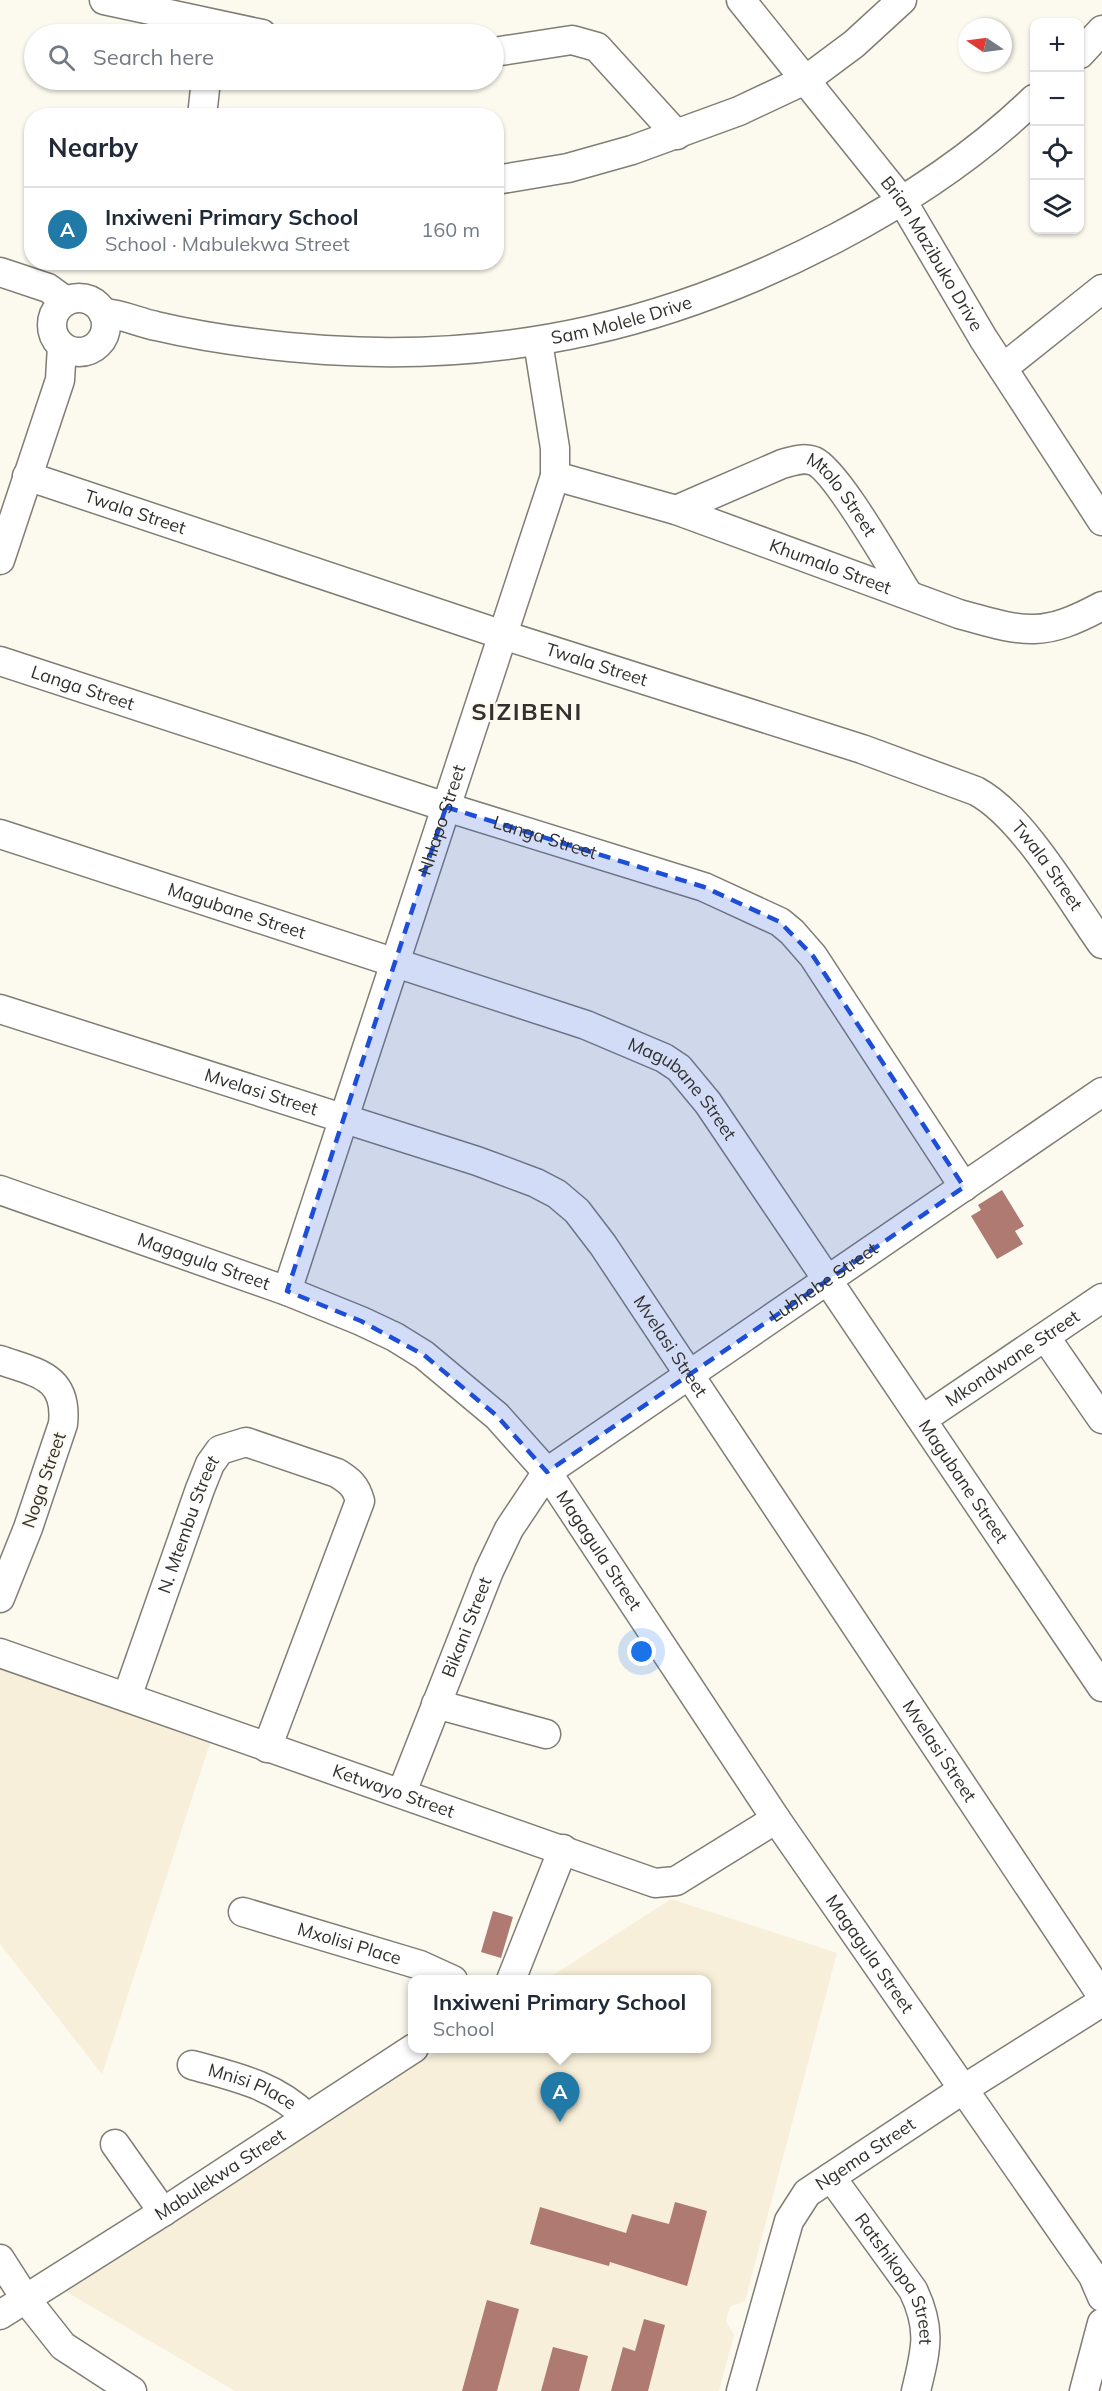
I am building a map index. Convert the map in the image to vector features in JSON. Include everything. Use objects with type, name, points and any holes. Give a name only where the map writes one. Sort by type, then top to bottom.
[{"type":"street","points":[[104,0],[195,24]]},
{"type":"street","name":"Brian Mazibuko Drive","points":[[741,0],[807,79],[903,202],[1003,368],[1102,521]]},
{"type":"street","points":[[504,179],[568,168],[677,135],[807,79],[854,44],[902,0]]},
{"type":"street","points":[[1084,50],[1102,30]]},
{"type":"street","points":[[504,50],[572,40],[597,47],[677,135]]},
{"type":"street","points":[[203,108],[205,90]]},
{"type":"street","name":"Sam Molele Drive","points":[[78,328],[128,316],[153,326],[245,343],[326,350],[478,350],[538,342],[639,320],[718,293],[788,263],[903,202],[965,158],[1030,103]]},
{"type":"street","points":[[0,560],[16,485],[60,380],[78,328],[6,275]]},
{"type":"street","points":[[1003,368],[1102,289]]},
{"type":"street","name":"Nhlapo Street","points":[[287,1291],[555,476],[555,448],[538,342]]},
{"type":"street","name":"Mtolo Street","points":[[676,510],[782,464],[797,459],[813,460],[820,464],[840,488],[908,594]]},
{"type":"street","name":"Khumalo Street","points":[[555,476],[676,510],[959,614],[994,624],[1040,631],[1064,625],[1102,606]]},
{"type":"street","name":"Twala Street","points":[[16,485],[503,635],[862,749],[976,791],[992,800],[1025,836],[1102,944]]},
{"type":"street","name":"Langa Street","points":[[0,661],[446,807],[704,887],[780,922],[792,932],[813,957],[964,1187]]},
{"type":"street","name":"Magubane Street","points":[[0,834],[586,1025],[664,1058],[679,1068],[708,1103],[1102,1687]]},
{"type":"street","name":"Mvelasi Street","points":[[0,1009],[477,1161],[536,1183],[557,1194],[577,1211],[603,1245],[691,1375],[1102,1996]]},
{"type":"street","name":"Lubhebe Street","points":[[547,1472],[1102,1092]]},
{"type":"street","name":"Magagula Street","points":[[0,1190],[287,1291],[370,1325],[424,1355],[497,1416],[547,1472],[776,1819],[1093,2276],[1102,2297]]},
{"type":"street","name":"Mkondwane Street","points":[[923,1419],[1102,1298]]},
{"type":"street","points":[[1046,1338],[1102,1419]]},
{"type":"street","name":"Noga Street","points":[[0,1360],[43,1375],[53,1382],[65,1408],[63,1424],[32,1517],[0,1598]]},
{"type":"street","name":"N. Mtembu Street","points":[[127,1697],[200,1490],[210,1464],[220,1450],[246,1442],[337,1473],[350,1481],[357,1490],[360,1501],[267,1748]]},
{"type":"street","name":"Bikani Street","points":[[402,1792],[489,1571],[509,1529],[547,1472]]},
{"type":"street","name":"Ketwayo Street","points":[[0,1653],[267,1748],[402,1792],[655,1883],[676,1881],[776,1819]]},
{"type":"street","points":[[436,1704],[546,1734]]},
{"type":"street","points":[[513,1975],[563,1849]]},
{"type":"street","name":"Mxolisi Place","points":[[243,1912],[420,1965],[442,1975]]},
{"type":"street","name":"Ngema Street","points":[[741,2391],[789,2222],[807,2193],[962,2090],[1102,2002]]},
{"type":"street","name":"Mabulekwa Street","points":[[0,2315],[408,2053]]},
{"type":"street","name":"Mnisi Place","points":[[192,2065],[267,2086],[293,2103],[307,2117]]},
{"type":"street","points":[[115,2144],[163,2212]]},
{"type":"street","name":"Ratshikopa Street","points":[[831,2176],[913,2290],[923,2310],[927,2328],[926,2348],[916,2391]]},
{"type":"street","points":[[0,2259],[25,2298],[63,2346],[130,2390]]},
{"type":"street","points":[[1084,2391],[1102,2323]]},
{"type":"highlighted area","points":[[446,807],[704,887],[780,922],[813,956],[964,1187],[547,1472],[497,1416],[424,1355],[361,1321],[287,1291]]},
{"type":"shaded area","points":[[0,1661],[212,1737],[102,2074],[0,1944]]},
{"type":"shaded area","points":[[671,1899],[837,1953],[745,2301],[730,2307],[726,2321],[734,2335],[719,2391],[235,2391],[65,2291],[435,2053],[711,2053],[711,1975],[553,1975]]},
{"type":"building","points":[[1002,1190],[1024,1226],[1015,1231],[1023,1244],[997,1259],[971,1216],[981,1210],[978,1205]]},
{"type":"building","points":[[493,1911],[513,1917],[501,1958],[481,1952]]},
{"type":"building","points":[[675,2202],[707,2211],[687,2286],[610,2262],[609,2266],[530,2244],[540,2207],[626,2233],[632,2214],[669,2224]]},
{"type":"building","points":[[487,2300],[519,2309],[497,2391],[462,2391]]},
{"type":"building","points":[[644,2319],[665,2325],[648,2391],[611,2391],[623,2347],[635,2351]]},
{"type":"building","points":[[553,2347],[588,2356],[579,2391],[541,2391]]},
{"type":"place","name":"Inxiweni Primary School","points":[[560,2122]]},
{"type":"district","name":"SIZIBENI","points":[[527,712]]}]
